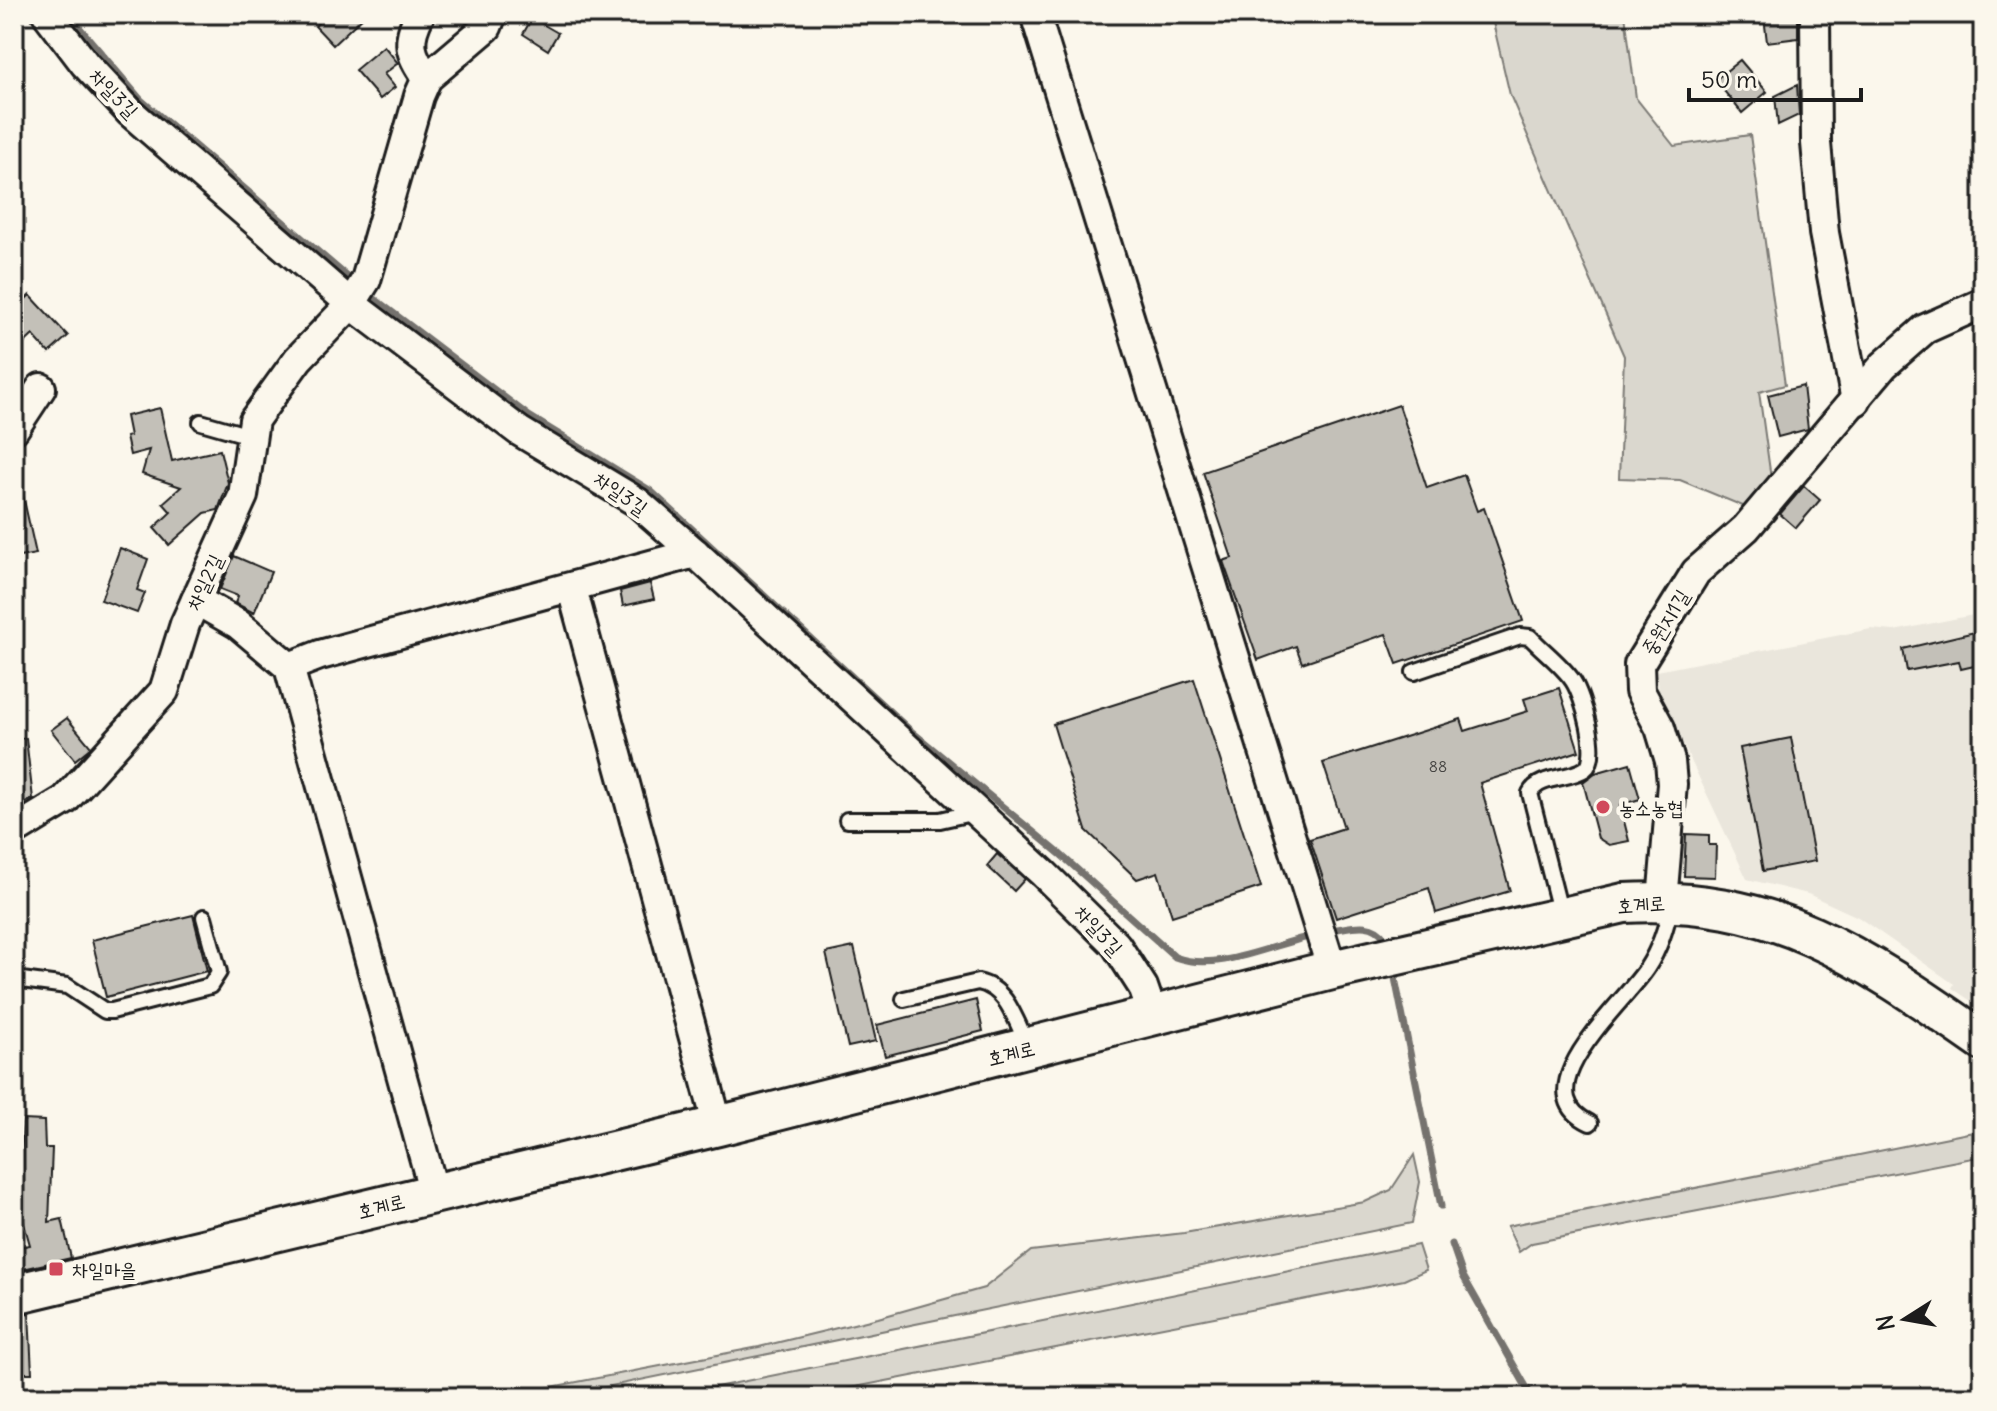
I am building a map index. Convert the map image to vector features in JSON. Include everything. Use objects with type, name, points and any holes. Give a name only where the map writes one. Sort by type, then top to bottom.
[{"type":"street","name":"차일3길","points":[[47,14],[85,64],[131,113],[358,292],[519,431],[637,502],[695,553],[1116,945],[1143,987],[1153,1016]]},
{"type":"street","points":[[420,14],[409,41],[410,51],[427,78]]},
{"type":"street","points":[[358,292],[427,78],[487,27],[492,14]]},
{"type":"street","points":[[1035,14],[1332,970]]},
{"type":"street","points":[[1815,14],[1816,143],[1824,233],[1856,401]]},
{"type":"street","name":"차일2길","points":[[14,831],[65,800],[148,711],[169,679],[196,600],[243,496],[254,420],[298,359],[358,292]]},
{"type":"street","name":"중원지1길","points":[[1667,901],[1671,773],[1660,728],[1640,691],[1639,664],[1696,572],[1746,528],[1904,344],[1925,329],[1983,303]]},
{"type":"street","points":[[14,429],[41,388]]},
{"type":"street","points":[[289,667],[320,655],[572,589],[695,553]]},
{"type":"street","points":[[572,589],[718,1126]]},
{"type":"street","points":[[196,600],[238,624],[289,667],[434,1193]]},
{"type":"street","name":"호계로","points":[[14,1294],[718,1126],[1332,970],[1624,903],[1667,901],[1717,906],[1813,934],[1868,963],[1983,1041]]},
{"type":"lane","points":[[201,422],[250,436]]},
{"type":"lane","points":[[1414,672],[1520,636],[1530,637],[1574,683],[1594,749],[1593,761],[1585,769],[1541,783],[1530,793],[1562,915]]},
{"type":"lane","points":[[847,820],[940,820],[976,812]]},
{"type":"lane","points":[[1590,1123],[1572,1111],[1564,1085],[1567,1073],[1648,967],[1659,946],[1667,901]]},
{"type":"lane","points":[[14,979],[67,986],[105,1011],[210,986],[219,972],[204,917]]},
{"type":"lane","points":[[904,999],[978,982],[990,984],[1003,995],[1030,1048]]},
{"type":"shaded area","points":[[1491,14],[1625,14],[1636,98],[1674,146],[1750,135],[1785,385],[1759,392],[1771,478],[1750,509],[1680,480],[1619,478],[1624,356],[1510,95]]},
{"type":"shaded area","points":[[1983,613],[1983,1009],[1952,988],[1954,984],[1858,917],[1808,894],[1747,879],[1659,693],[1657,671],[1871,629],[1894,631]]},
{"type":"shaded area","points":[[1983,1130],[1983,1156],[1532,1243],[1519,1252],[1507,1226]]},
{"type":"shaded area","points":[[1414,1155],[1420,1182],[1412,1223],[557,1397],[499,1397],[759,1347],[878,1318],[984,1288],[1031,1251],[1184,1233],[1365,1202],[1391,1190]]},
{"type":"shaded area","points":[[1418,1245],[1426,1270],[1404,1280],[804,1397],[667,1397]]},
{"type":"building","points":[[327,14],[366,14],[333,45],[315,26]]},
{"type":"building","points":[[1798,14],[1798,38],[1767,42],[1764,17]]},
{"type":"building","points":[[532,18],[558,33],[548,50],[523,34]]},
{"type":"building","points":[[384,46],[398,63],[384,74],[395,87],[380,99],[355,70]]},
{"type":"building","points":[[1740,60],[1767,92],[1742,113],[1715,80]]},
{"type":"building","points":[[1797,85],[1799,115],[1778,125],[1775,96]]},
{"type":"building","points":[[30,295],[68,336],[49,353],[33,335],[14,353],[14,310]]},
{"type":"building","points":[[1803,386],[1808,429],[1778,437],[1768,395]]},
{"type":"building","points":[[1399,405],[1427,488],[1464,475],[1477,511],[1484,508],[1523,621],[1397,664],[1386,634],[1302,663],[1296,646],[1258,660],[1223,561],[1232,558],[1203,472]]},
{"type":"building","points":[[160,408],[172,461],[220,450],[228,483],[218,510],[205,513],[169,545],[154,528],[171,512],[163,503],[181,487],[142,474],[149,450],[130,455],[126,437],[130,436],[126,416]]},
{"type":"building","points":[[1804,486],[1820,500],[1796,528],[1780,514]]},
{"type":"building","points":[[14,491],[22,491],[36,554],[14,558]]},
{"type":"building","points":[[120,548],[148,559],[137,590],[145,593],[137,613],[101,600]]},
{"type":"building","points":[[234,556],[271,572],[254,613],[235,603],[238,596],[220,589]]},
{"type":"building","points":[[650,583],[654,599],[623,606],[620,591]]},
{"type":"building","points":[[1983,630],[1983,664],[1961,669],[1959,661],[1907,671],[1903,649]]},
{"type":"building","points":[[1194,679],[1261,887],[1172,916],[1158,872],[1137,879],[1086,830],[1053,724]]},
{"type":"building","points":[[1559,688],[1579,751],[1480,783],[1510,891],[1436,913],[1429,888],[1336,918],[1310,839],[1344,828],[1323,763],[1461,719],[1465,731],[1528,711],[1524,699]]},
{"type":"building","points":[[67,718],[91,747],[75,760],[51,730]]},
{"type":"building","points":[[26,738],[33,799],[14,809],[14,739]]},
{"type":"building","points":[[1791,738],[1815,861],[1763,871],[1740,748]]},
{"type":"building","points":[[1630,763],[1640,799],[1620,805],[1629,841],[1609,845],[1598,838],[1583,782],[1595,773]]},
{"type":"building","points":[[1686,834],[1709,835],[1709,845],[1716,845],[1715,877],[1684,876]]},
{"type":"building","points":[[997,854],[1025,879],[1014,891],[987,866]]},
{"type":"building","points":[[193,915],[207,971],[106,997],[92,940]]},
{"type":"building","points":[[854,947],[876,1041],[848,1047],[826,953]]},
{"type":"building","points":[[976,1000],[983,1031],[885,1056],[877,1025]]},
{"type":"building","points":[[23,1120],[44,1121],[45,1148],[52,1148],[49,1222],[62,1219],[71,1258],[23,1269],[19,1247],[30,1245],[19,1206]]},
{"type":"building","points":[[29,1313],[32,1373],[14,1373],[14,1315]]},
{"type":"waterway","points":[[68,14],[141,100],[357,285]]},
{"type":"waterway","points":[[367,293],[529,416],[651,491],[911,731],[1060,854],[1175,957],[1190,961],[1223,960],[1304,938]]},
{"type":"waterway","points":[[1337,929],[1369,927],[1385,938]]},
{"type":"waterway","points":[[1395,978],[1441,1206]]},
{"type":"waterway","points":[[1452,1244],[1463,1276],[1532,1397]]},
{"type":"place","name":"농소농협","points":[[1603,807]]},
{"type":"place","name":"차일마을","points":[[56,1269]]}]
